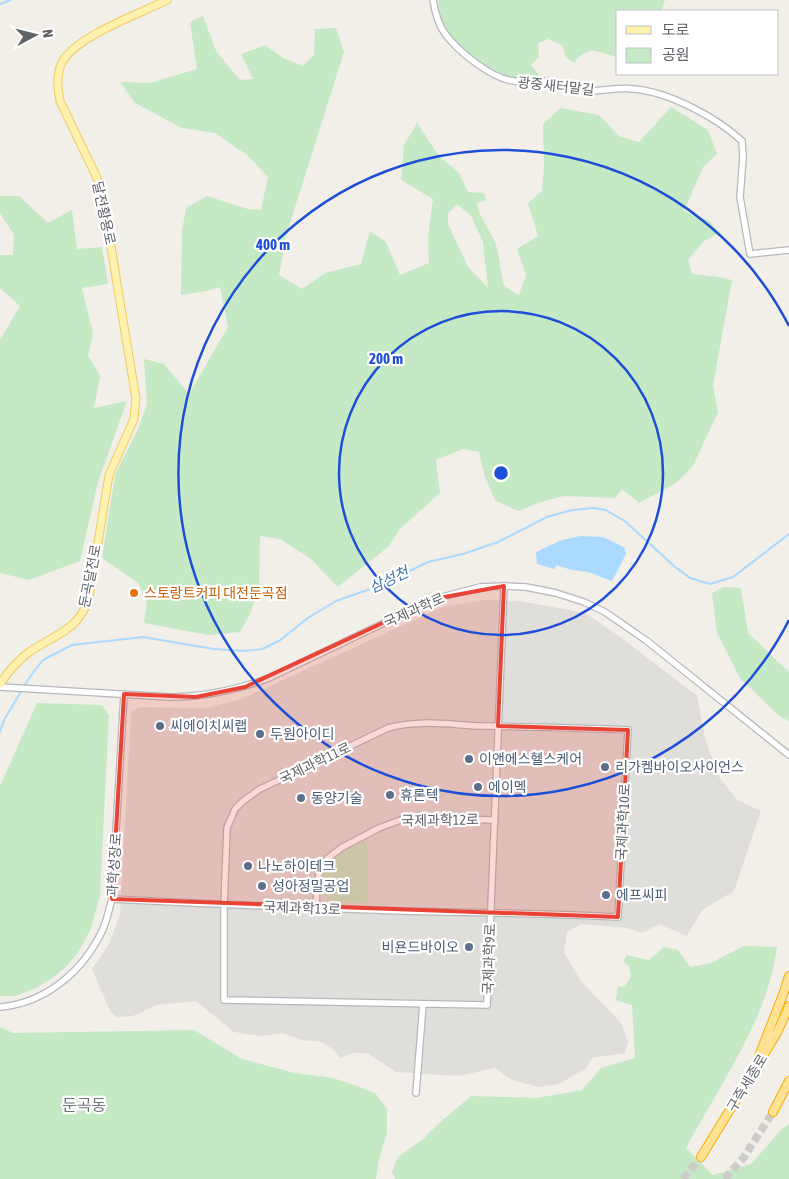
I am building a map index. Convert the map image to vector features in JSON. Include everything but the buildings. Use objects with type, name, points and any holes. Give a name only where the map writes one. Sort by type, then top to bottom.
[{"type":"highway","points":[[753,1073],[789,976]]},
{"type":"highway","name":"구즉세종로","points":[[701,1157],[777,1033],[789,1006]]},
{"type":"highway","points":[[773,1112],[789,1081]]},
{"type":"main road","name":"달전황용로","points":[[127,433],[134,419],[136,399],[103,198],[97,178],[60,101],[58,77],[63,60],[76,47],[98,33],[167,0]]},
{"type":"main road","name":"둔곡달전로","points":[[0,686],[8,672],[28,653],[70,628],[81,617],[89,598],[108,475],[127,433]]},
{"type":"street","name":"광중새터말길","points":[[433,0],[439,24],[446,35],[480,66],[497,76],[512,81],[560,83],[569,88],[586,91],[623,88],[648,91],[704,114],[734,134],[742,141],[743,157],[740,196],[750,254],[789,250]]},
{"type":"street","name":"국제과학9로","points":[[224,905],[224,1000],[487,1005],[504,586]]},
{"type":"street","name":"국제과학로","points":[[0,686],[42,690],[196,697],[245,687],[269,678],[434,599],[480,587],[526,587],[556,593],[584,602],[605,612],[647,641],[789,755]]},
{"type":"street","name":"과학성장로","points":[[0,1007],[22,1003],[41,996],[72,974],[91,951],[104,928],[112,899],[124,694]]},
{"type":"street","name":"국제과학11로","points":[[224,905],[226,828],[235,809],[252,794],[374,735],[400,725],[498,726]]},
{"type":"street","name":"국제과학10로","points":[[491,913],[618,917],[628,730],[498,726]]},
{"type":"street","name":"국제과학12로","points":[[316,909],[317,884],[320,870],[327,859],[341,848],[378,828],[406,818],[495,820]]},
{"type":"street","name":"국제과학13로","points":[[112,899],[316,909],[491,913]]},
{"type":"street","points":[[416,1094],[423,1004]]},
{"type":"highlighted area","points":[[504,586],[498,726],[628,730],[618,917],[112,899],[124,694],[196,697],[245,687],[434,599]]},
{"type":"shaded area","points":[[486,600],[520,601],[585,613],[619,636],[697,696],[705,738],[719,777],[737,800],[761,811],[734,891],[702,910],[687,936],[659,924],[642,933],[627,928],[581,924],[567,932],[564,952],[580,980],[621,1023],[628,1042],[625,1053],[592,1058],[586,1068],[559,1084],[539,1087],[512,1080],[495,1068],[459,1076],[396,1072],[367,1053],[352,1053],[340,1058],[334,1050],[322,1042],[301,1040],[283,1033],[261,1036],[234,1032],[196,1001],[157,1005],[133,1016],[117,1017],[111,1013],[92,969],[109,944],[120,914],[131,712],[139,707],[204,708],[239,700],[438,609]]},
{"type":"green space","points":[[438,0],[665,0],[661,10],[616,10],[616,56],[592,50],[581,55],[574,63],[566,57],[562,45],[548,39],[538,43],[539,57],[531,65],[542,79],[506,76],[486,66],[465,50],[449,34],[440,13]]},
{"type":"green space","points":[[203,16],[216,51],[240,80],[253,79],[241,54],[265,45],[283,58],[303,66],[314,55],[315,29],[336,28],[344,52],[286,236],[279,275],[302,289],[325,273],[361,264],[370,231],[386,242],[400,275],[429,263],[428,237],[433,199],[401,180],[404,145],[417,123],[439,156],[459,173],[468,192],[484,193],[486,200],[477,203],[479,212],[496,244],[504,286],[519,295],[526,275],[517,249],[538,236],[528,203],[542,191],[544,167],[543,124],[560,108],[599,115],[619,136],[639,142],[671,107],[708,130],[717,154],[703,167],[684,211],[710,221],[719,233],[704,241],[688,260],[692,274],[732,280],[713,386],[718,412],[693,466],[676,483],[639,503],[622,489],[615,498],[564,496],[518,511],[495,500],[485,477],[479,452],[463,449],[436,460],[440,493],[400,529],[389,546],[338,587],[311,559],[280,539],[260,536],[259,589],[250,614],[240,632],[208,635],[144,623],[147,601],[138,583],[102,558],[115,475],[138,429],[147,404],[144,359],[164,364],[189,394],[228,327],[220,287],[181,295],[182,231],[186,208],[207,196],[248,209],[261,210],[268,177],[247,155],[215,133],[182,128],[135,103],[120,82],[150,83],[197,69],[190,22]],"holes":[[[457,204],[471,216],[483,242],[488,288],[468,267],[448,224],[448,213]]]},
{"type":"green space","points":[[0,196],[19,196],[48,223],[72,210],[77,249],[102,247],[108,284],[82,288],[93,333],[88,355],[100,376],[94,408],[127,401],[98,482],[80,561],[29,580],[0,573],[0,340],[20,306],[0,288],[0,255],[13,255],[14,235],[0,213]]},
{"type":"green space","points":[[723,587],[741,588],[748,633],[789,672],[789,721],[779,716],[740,678],[717,633],[712,593]]},
{"type":"green space","points":[[37,703],[102,705],[109,715],[100,896],[91,928],[79,951],[66,967],[36,988],[15,996],[0,996],[0,786]]},
{"type":"green space","points":[[367,840],[368,903],[332,902],[323,895],[325,871],[329,864],[340,854]]},
{"type":"green space","points":[[744,946],[777,947],[772,974],[764,1000],[741,1050],[686,1148],[713,1175],[751,1164],[782,1129],[789,1124],[789,1179],[395,1179],[392,1172],[398,1157],[423,1139],[471,1096],[537,1098],[582,1090],[601,1068],[635,1058],[632,1005],[616,1000],[618,986],[624,987],[631,977],[629,966],[623,962],[627,955],[649,960],[664,947],[678,950],[690,967],[711,963]]},
{"type":"green space","points":[[0,1027],[13,1033],[194,1030],[242,1059],[295,1073],[333,1078],[360,1087],[376,1094],[387,1109],[387,1133],[379,1159],[376,1179],[0,1179]]},
{"type":"water","points":[[580,536],[603,537],[624,547],[626,554],[612,581],[588,572],[556,565],[554,569],[537,564],[536,552],[562,540]]},
{"type":"waterway","points":[[0,4],[11,0]]},
{"type":"waterway","name":"삼성천","points":[[24,686],[43,660],[72,645],[143,637],[214,649],[244,651],[262,649],[279,641],[308,618],[336,601],[379,586],[428,562],[463,554],[498,542],[547,517],[572,510],[594,508],[606,510],[626,522],[674,566],[690,578],[710,584],[733,577],[789,534]]},
{"type":"waterway","name":"삼성천","points":[[0,732],[4,720],[22,690]]},
{"type":"tunnel","points":[[725,1179],[744,1157],[773,1112]]},
{"type":"tunnel","points":[[683,1179],[701,1157]]},
{"type":"place","name":"스토랑트커피 대전둔곡점","points":[[134,593]]},
{"type":"place","name":"씨에이치씨랩","points":[[160,726]]},
{"type":"place","name":"두원아이디","points":[[260,734]]},
{"type":"place","name":"이앤에스헬스케어","points":[[469,759]]},
{"type":"place","name":"리가켐바이오사이언스","points":[[605,767]]},
{"type":"place","name":"에이멕","points":[[478,787]]},
{"type":"place","name":"휴론텍","points":[[390,795]]},
{"type":"place","name":"동양기술","points":[[301,798]]},
{"type":"place","name":"나노하이테크","points":[[248,866]]},
{"type":"place","name":"성아정밀공업","points":[[262,886]]},
{"type":"place","name":"에프씨피","points":[[606,895]]},
{"type":"place","name":"비욘드바이오","points":[[469,947]]},
{"type":"district","name":"둔곡동","points":[[84,1105]]}]
